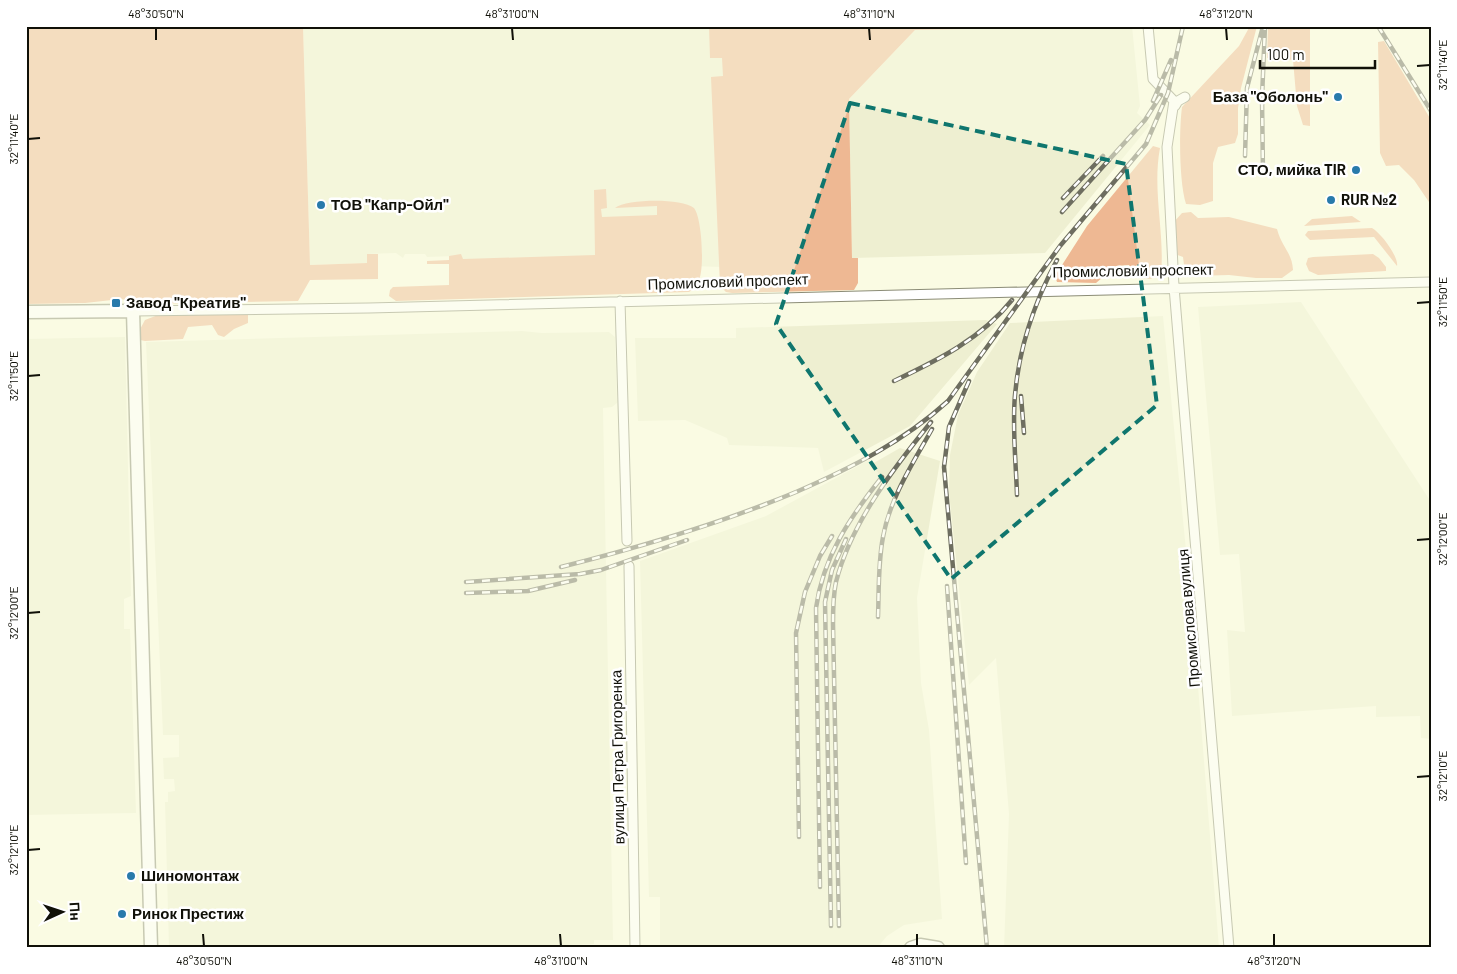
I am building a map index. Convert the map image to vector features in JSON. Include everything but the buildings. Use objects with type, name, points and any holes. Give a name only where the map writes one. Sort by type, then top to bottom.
[{"type":"street","points":[[1148,26],[1153,79],[1172,96],[1174,106],[1185,97]]},
{"type":"street","name":"Промислова вулиця","points":[[1174,106],[1169,125],[1167,147],[1174,286],[1230,948]]},
{"type":"street","name":"Промисловий проспект","points":[[26,312],[620,301],[1174,286],[1431,282]]},
{"type":"street","points":[[620,301],[627,540]]},
{"type":"street","points":[[134,311],[151,948]]},
{"type":"street","name":"вулиця Петра Григоренка","points":[[629,566],[635,948]]},
{"type":"street","points":[[911,948],[920,945],[938,948]]},
{"type":"highlighted area","points":[[850,103],[1126,164],[1157,405],[951,579],[776,324]]},
{"type":"shaded area","points":[[26,26],[303,26],[310,265],[367,263],[367,254],[378,254],[378,279],[310,280],[298,301],[147,304],[121,299],[85,303],[26,304]]},
{"type":"shaded area","points":[[303,26],[753,26],[722,267],[463,259],[455,256],[427,257],[425,254],[405,254],[403,258],[396,253],[367,254],[367,263],[310,265]]},
{"type":"shaded area","points":[[709,26],[966,26],[966,29],[915,30],[849,99],[852,258],[858,258],[858,283],[854,290],[732,293],[726,292],[720,286],[711,77],[723,76],[722,58],[710,58]]},
{"type":"shaded area","points":[[966,26],[1132,26],[1140,106],[1137,113],[1150,125],[1045,253],[852,258],[849,99],[915,30],[966,29]]},
{"type":"shaded area","points":[[1250,26],[1257,26],[1241,88],[1238,108],[1238,134],[1235,143],[1218,147],[1213,163],[1213,201],[1200,205],[1186,204],[1180,156],[1182,107],[1239,46]]},
{"type":"shaded area","points":[[1268,26],[1310,26],[1310,126],[1303,125],[1297,106],[1293,60],[1267,58]]},
{"type":"shaded area","points":[[1384,41],[1431,120],[1431,205],[1414,180],[1399,165],[1386,166],[1380,153],[1378,42]]},
{"type":"shaded area","points":[[1153,146],[1160,148],[1157,180],[1162,259],[1161,275],[1150,279],[1137,277],[1129,265],[1116,266],[1096,283],[1057,282],[1055,276],[1087,226]]},
{"type":"shaded area","points":[[606,189],[607,208],[601,209],[602,217],[657,215],[657,206],[615,208],[642,201],[666,201],[694,208],[699,221],[702,241],[702,262],[698,284],[693,289],[689,292],[396,301],[389,296],[390,290],[393,287],[449,285],[449,264],[427,264],[427,261],[449,260],[449,256],[461,254],[463,259],[595,255],[594,190]]},
{"type":"shaded area","points":[[1191,212],[1198,218],[1229,217],[1277,229],[1291,259],[1293,270],[1282,278],[1229,275],[1194,276],[1185,273],[1183,257],[1175,254],[1173,223],[1182,213]]},
{"type":"shaded area","points":[[1352,216],[1361,222],[1304,226],[1312,219]]},
{"type":"shaded area","points":[[1372,228],[1389,246],[1397,266],[1374,237],[1310,240],[1305,235],[1308,231]]},
{"type":"shaded area","points":[[1373,254],[1386,267],[1386,271],[1318,275],[1309,271],[1306,264],[1308,258],[1313,257]]},
{"type":"shaded area","points":[[1301,302],[1431,502],[1431,739],[1421,738],[1420,716],[1376,717],[1376,706],[1232,716],[1227,630],[1245,632],[1239,554],[1220,555],[1198,307]]},
{"type":"shaded area","points":[[248,313],[248,323],[234,329],[224,337],[218,335],[212,325],[188,327],[183,339],[145,341],[140,340],[138,333],[145,320],[158,315]]},
{"type":"shaded area","points":[[1163,316],[1192,611],[1219,948],[1004,948],[1009,814],[996,658],[969,685],[949,492],[950,455],[958,415],[977,372],[1010,323]]},
{"type":"shaded area","points":[[986,320],[997,324],[910,426],[824,472],[818,448],[729,445],[727,438],[685,420],[638,421],[635,338],[736,338],[736,328]]},
{"type":"shaded area","points":[[522,331],[542,333],[609,332],[615,337],[617,403],[612,407],[603,408],[613,940],[594,940],[594,944],[491,948],[169,948],[165,802],[168,802],[168,792],[175,791],[174,779],[164,779],[163,758],[179,757],[179,735],[163,735],[146,342]]},
{"type":"shaded area","points":[[125,337],[131,596],[124,599],[124,629],[130,629],[136,813],[26,815],[26,339]]},
{"type":"shaded area","points":[[900,448],[940,461],[917,598],[921,683],[929,730],[942,919],[904,925],[887,936],[877,948],[660,948],[660,897],[649,897],[640,561],[766,516],[869,460],[872,464]]},
{"type":"railway","points":[[561,567],[680,534],[767,504],[837,473],[876,453],[931,416],[948,401],[1060,246],[1146,144],[1168,93],[1183,26]]},
{"type":"railway","points":[[1263,174],[1262,98],[1265,26]]},
{"type":"railway","points":[[1378,26],[1431,111]]},
{"type":"railway","points":[[1245,156],[1247,88],[1262,30]]},
{"type":"railway","points":[[1153,101],[1171,60]]},
{"type":"railway","points":[[1062,212],[1145,120],[1161,95]]},
{"type":"railway","points":[[1063,198],[1103,156]]},
{"type":"railway","points":[[1017,495],[1014,445],[1017,377],[1029,325],[1057,260]]},
{"type":"railway","points":[[894,381],[927,365],[973,337],[1000,314],[1012,300]]},
{"type":"railway","points":[[969,381],[949,427],[944,467],[987,948]]},
{"type":"railway","points":[[1021,396],[1024,433]]},
{"type":"railway","points":[[839,926],[833,624],[835,587],[852,539],[875,497],[931,422]]},
{"type":"railway","points":[[878,617],[880,557],[886,523],[903,481],[932,429]]},
{"type":"railway","points":[[820,887],[816,608],[825,572],[840,538],[859,507],[882,477]]},
{"type":"railway","points":[[799,837],[796,633],[805,592],[820,556],[832,536]]},
{"type":"railway","points":[[831,926],[825,602],[832,570],[846,539]]},
{"type":"railway","points":[[466,582],[580,574],[601,570],[687,540]]},
{"type":"railway","points":[[466,593],[528,591],[575,580]]},
{"type":"railway","points":[[947,586],[966,863]]},
{"type":"place","name":"База \"Оболонь\"","points":[[1338,97]]},
{"type":"place","name":"СТО, мийка TIR","points":[[1356,170]]},
{"type":"place","name":"RUR №2","points":[[1331,200]]},
{"type":"place","name":"ТОВ \"Капр-Ойл\"","points":[[321,205]]},
{"type":"place","name":"Завод \"Креатив\"","points":[[116,303]]},
{"type":"place","name":"Шиномонтаж","points":[[131,876]]},
{"type":"place","name":"Ринок Престиж","points":[[122,914]]}]
